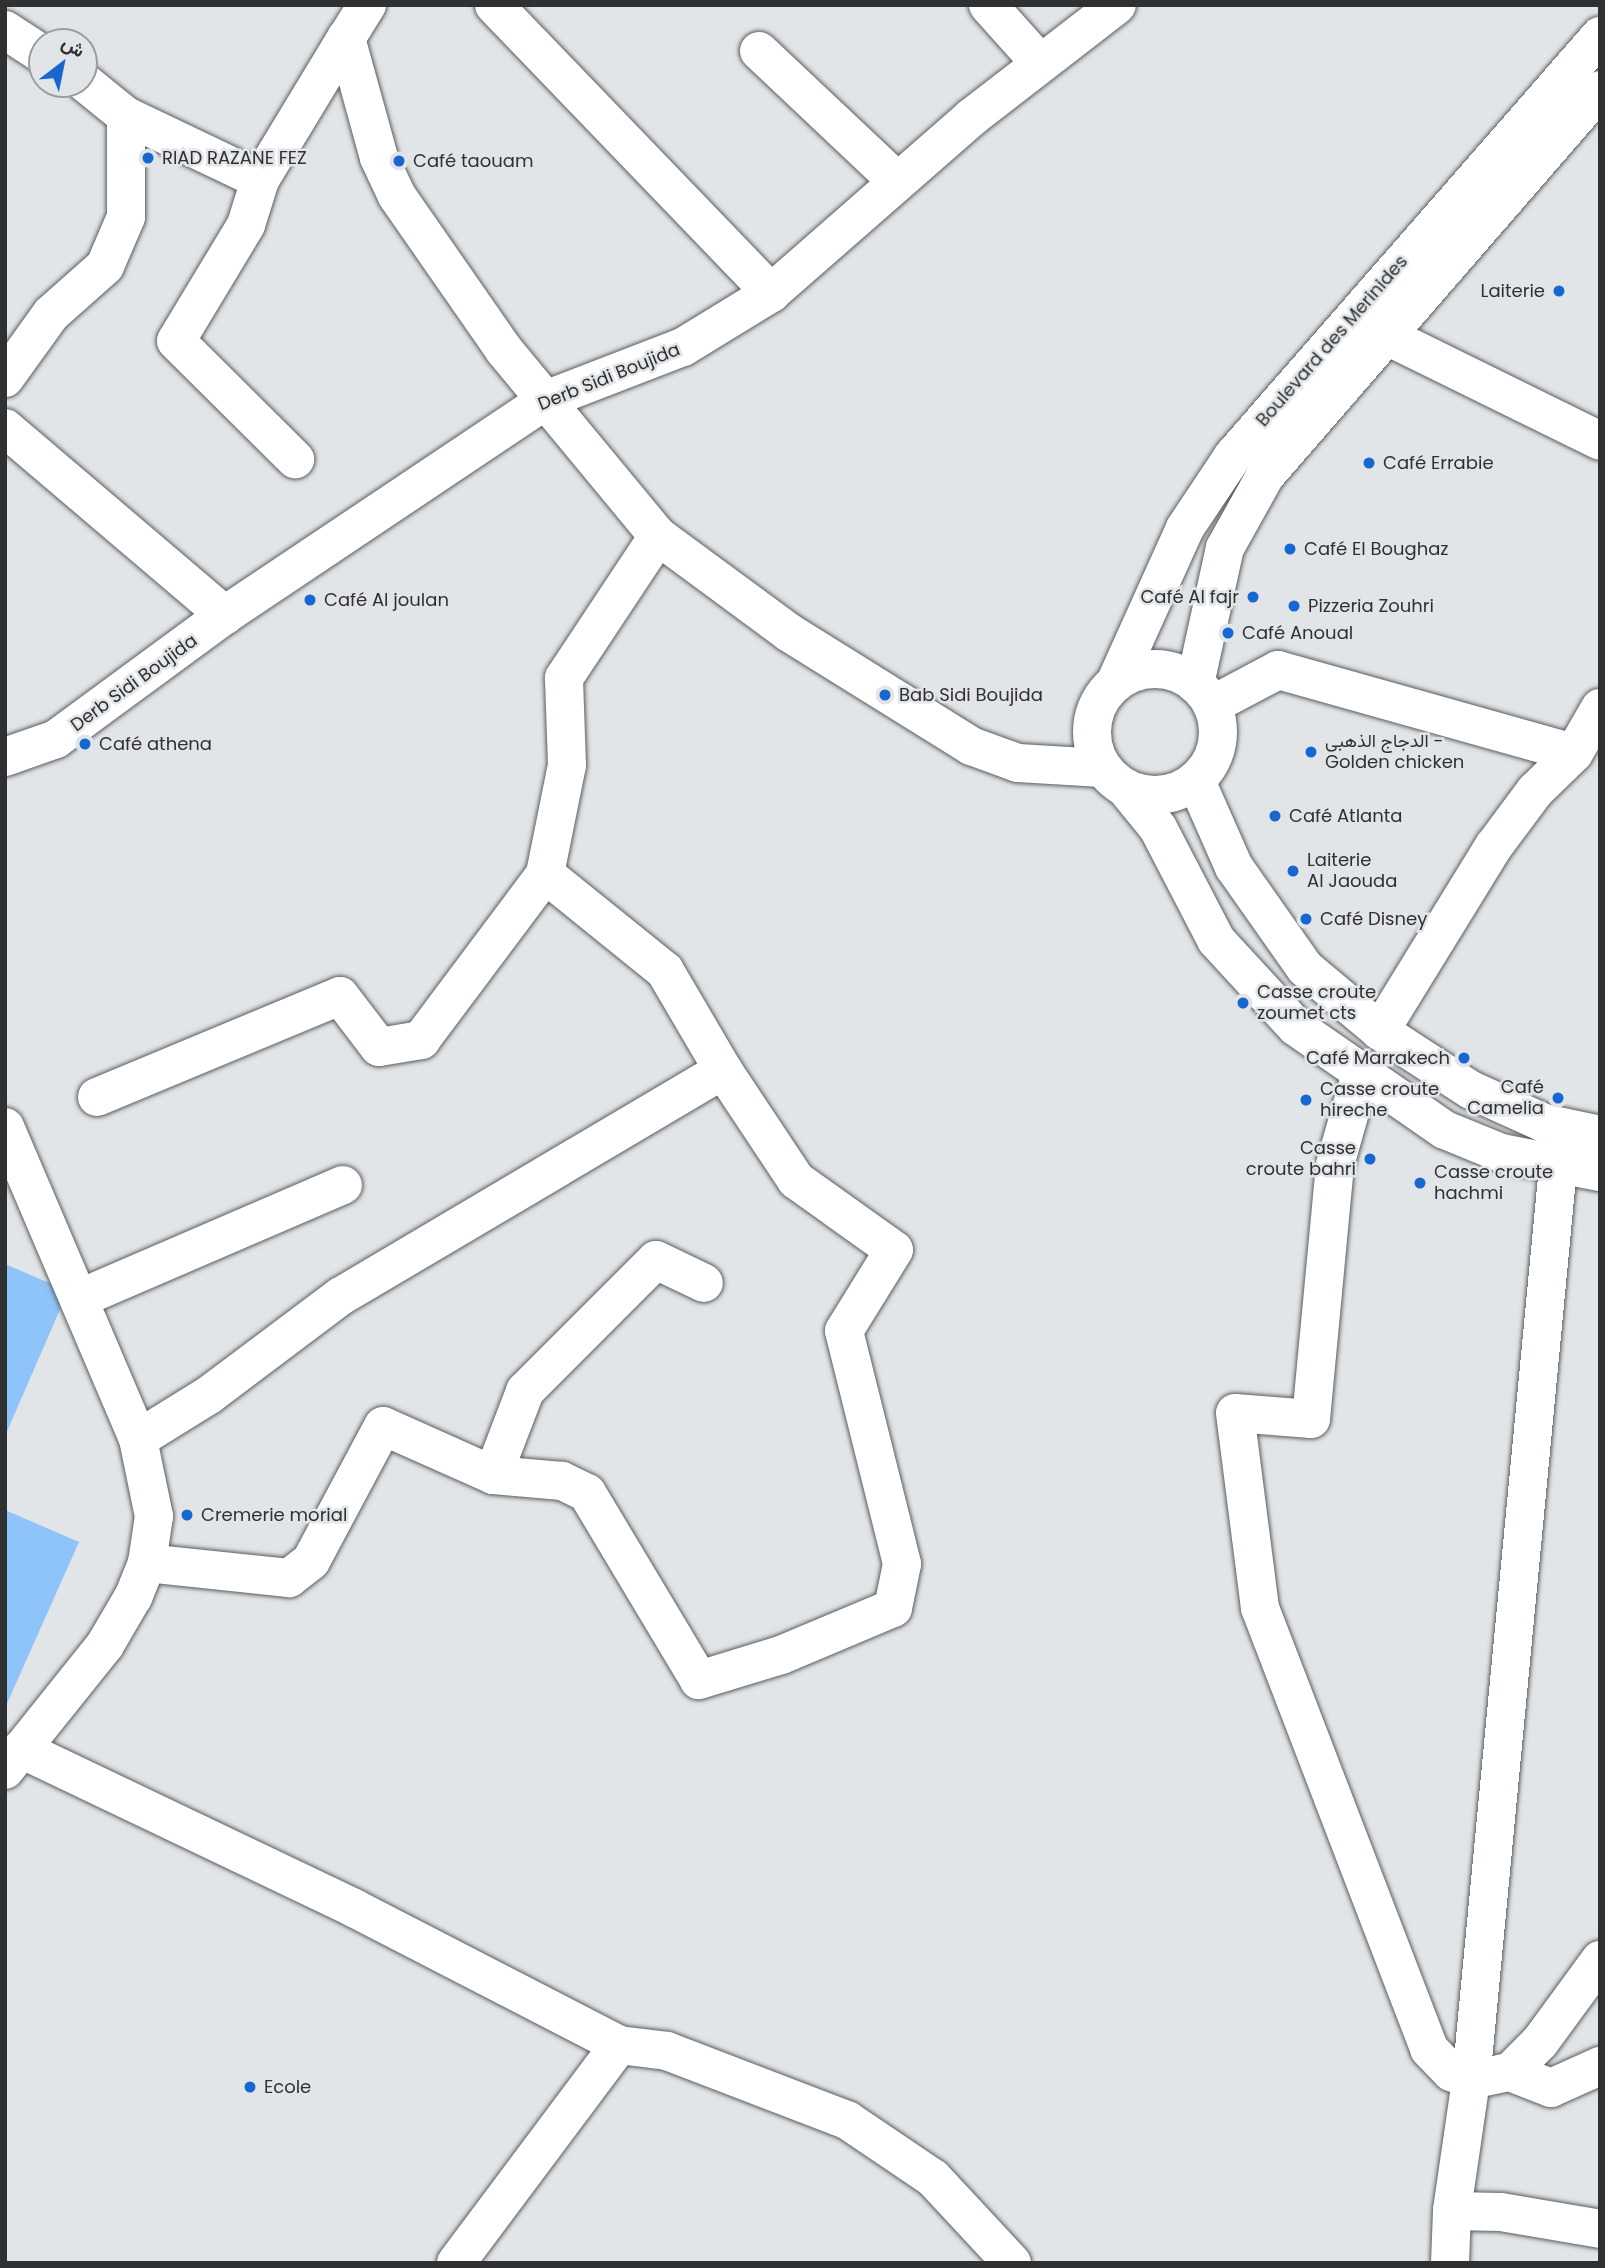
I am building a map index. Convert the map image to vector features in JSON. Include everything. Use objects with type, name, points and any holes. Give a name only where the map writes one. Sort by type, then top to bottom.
[{"type":"street","points":[[295,459],[176,341],[246,225],[260,180],[367,5]]},
{"type":"street","points":[[494,5],[771,293]]},
{"type":"street","points":[[988,5],[1040,62]]},
{"type":"street","name":"Derb Sidi Boujida","points":[[5,757],[56,739],[225,615],[548,399],[683,347],[771,293],[897,181],[1040,62],[1117,5]]},
{"type":"street","points":[[5,30],[28,45]]},
{"type":"street","name":"Boulevard des Merinides","points":[[1116,681],[1185,528],[1233,456],[1600,36]]},
{"type":"street","points":[[346,38],[379,158],[397,196],[472,307],[658,536],[777,625],[971,746],[1018,763],[1115,779],[1151,796],[1196,781],[1217,746],[1204,695],[1157,669],[1116,681],[1091,722],[1092,746],[1115,779],[1158,828],[1230,959],[1296,1027],[1360,1077],[1476,1144],[1558,1167],[1600,1172]]},
{"type":"street","points":[[759,51],[897,181]]},
{"type":"street","name":"Boulevard des Merinides","points":[[1204,695],[1225,548],[1265,475],[1383,334],[1600,90]]},
{"type":"street","points":[[98,93],[126,116],[260,180]]},
{"type":"street","points":[[5,378],[51,314],[105,266],[126,217],[126,116]]},
{"type":"street","points":[[1383,334],[1600,440]]},
{"type":"street","points":[[5,428],[225,615]]},
{"type":"street","points":[[97,1097],[340,996],[379,1047],[421,1040],[545,874],[567,765],[564,678],[658,536]]},
{"type":"street","points":[[1204,695],[1278,670],[1574,753]]},
{"type":"street","points":[[1380,1031],[1494,846],[1535,791],[1574,753],[1600,708]]},
{"type":"street","points":[[1196,781],[1234,867],[1282,942],[1380,1031],[1508,1109],[1600,1135]]},
{"type":"street","points":[[147,1563],[289,1578],[311,1561],[383,1426],[493,1475],[562,1481],[587,1493],[699,1680],[781,1656],[893,1608],[902,1564],[844,1331],[894,1250],[796,1181],[723,1070],[665,971],[545,874]]},
{"type":"street","points":[[138,1439],[209,1395],[341,1296],[723,1070]]},
{"type":"street","points":[[1360,1077],[1335,1165],[1311,1419],[1235,1413],[1260,1608],[1319,1774],[1429,2049],[1451,2073],[1471,2080],[1510,2071],[1540,2042],[1600,1960]]},
{"type":"street","points":[[5,1127],[83,1297],[138,1439],[154,1516],[147,1563],[105,1645],[13,1760],[354,1908],[619,2045],[667,2051],[847,2120],[933,2178],[1012,2263]]},
{"type":"street","points":[[1450,2263],[1452,2211],[1471,2080],[1558,1167]]},
{"type":"street","points":[[83,1297],[343,1185]]},
{"type":"street","points":[[493,1475],[526,1391],[656,1260],[704,1283]]},
{"type":"street","points":[[456,2263],[619,2045]]},
{"type":"street","points":[[1510,2071],[1551,2088],[1600,2066]]},
{"type":"street","points":[[1452,2211],[1502,2212],[1600,2229]]},
{"type":"building","points":[[5,1264],[68,1291],[5,1436]]},
{"type":"building","points":[[5,1510],[79,1542],[5,1708]]},
{"type":"place","name":"RIAD RAZANE FEZ","points":[[148,158]]},
{"type":"place","name":"Café taouam","points":[[399,161]]},
{"type":"place","name":"Laiterie","points":[[1559,291]]},
{"type":"place","name":"Café Errabie","points":[[1369,463]]},
{"type":"place","name":"Café El Boughaz","points":[[1290,549]]},
{"type":"place","name":"Café Al fajr","points":[[1253,597]]},
{"type":"place","name":"Café Al joulan","points":[[310,600]]},
{"type":"place","name":"Pizzeria Zouhri","points":[[1294,606]]},
{"type":"place","name":"Café Anoual","points":[[1228,633]]},
{"type":"place","name":"Bab Sidi Boujida","points":[[885,695]]},
{"type":"place","name":"Café athena","points":[[85,744]]},
{"type":"place","name":"الدجاج الذهبي - Golden chicken","points":[[1311,752]]},
{"type":"place","name":"Café Atlanta","points":[[1275,816]]},
{"type":"place","name":"Laiterie Al Jaouda","points":[[1293,871]]},
{"type":"place","name":"Café Disney","points":[[1306,919]]},
{"type":"place","name":"Casse croute zoumet cts","points":[[1243,1003]]},
{"type":"place","name":"Café Marrakech","points":[[1464,1058]]},
{"type":"place","name":"Café Camelia","points":[[1558,1098]]},
{"type":"place","name":"Casse croute hireche","points":[[1306,1100]]},
{"type":"place","name":"Casse croute bahri","points":[[1370,1159]]},
{"type":"place","name":"Casse croute hachmi","points":[[1420,1183]]},
{"type":"place","name":"Cremerie morial","points":[[187,1515]]},
{"type":"place","name":"Ecole","points":[[250,2087]]}]
